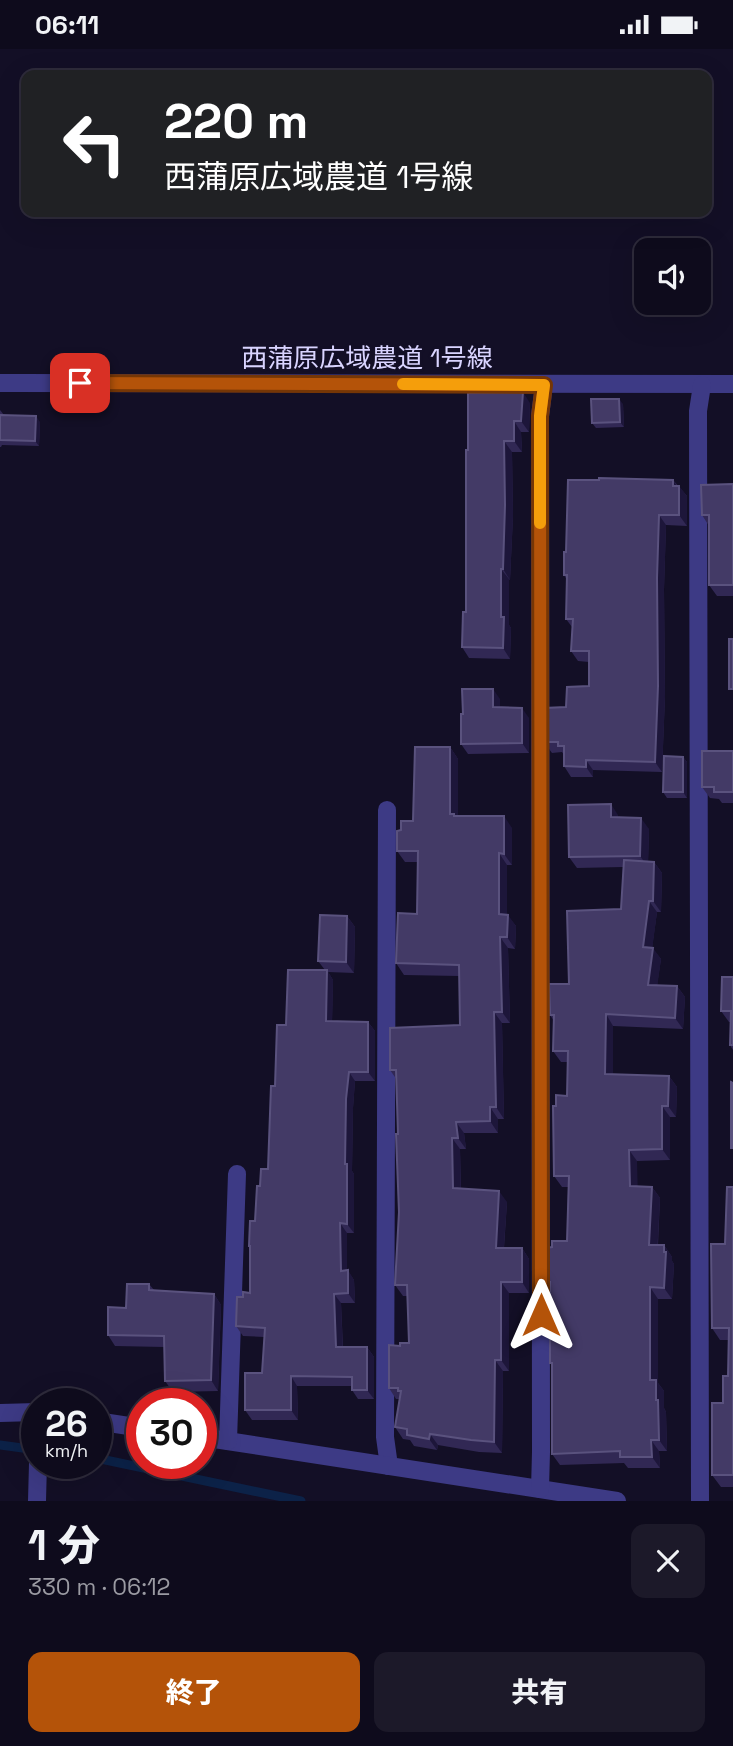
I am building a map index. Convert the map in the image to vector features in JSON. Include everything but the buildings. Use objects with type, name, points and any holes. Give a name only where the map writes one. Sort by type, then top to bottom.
[{"type":"street","name":"西蒲原広域農道 1号線","points":[[0,383],[733,384]]},
{"type":"street","points":[[540,1489],[540,416],[544,385]]},
{"type":"street","points":[[700,1501],[698,411],[702,385]]},
{"type":"street","points":[[387,810],[385,1437],[388,1466]]},
{"type":"street","points":[[228,1441],[237,1174]]},
{"type":"street","points":[[0,1413],[21,1412]]},
{"type":"street","points":[[217,1439],[617,1501]]},
{"type":"street","points":[[37,1500],[38,1479]]},
{"type":"waterway","points":[[0,1445],[21,1448]]},
{"type":"waterway","points":[[112,1461],[301,1501]]},
{"type":"slow traffic","points":[[403,384],[544,385],[540,416],[540,523]]},
{"type":"route","points":[[80,383],[544,385],[540,416],[541,1315]]}]
